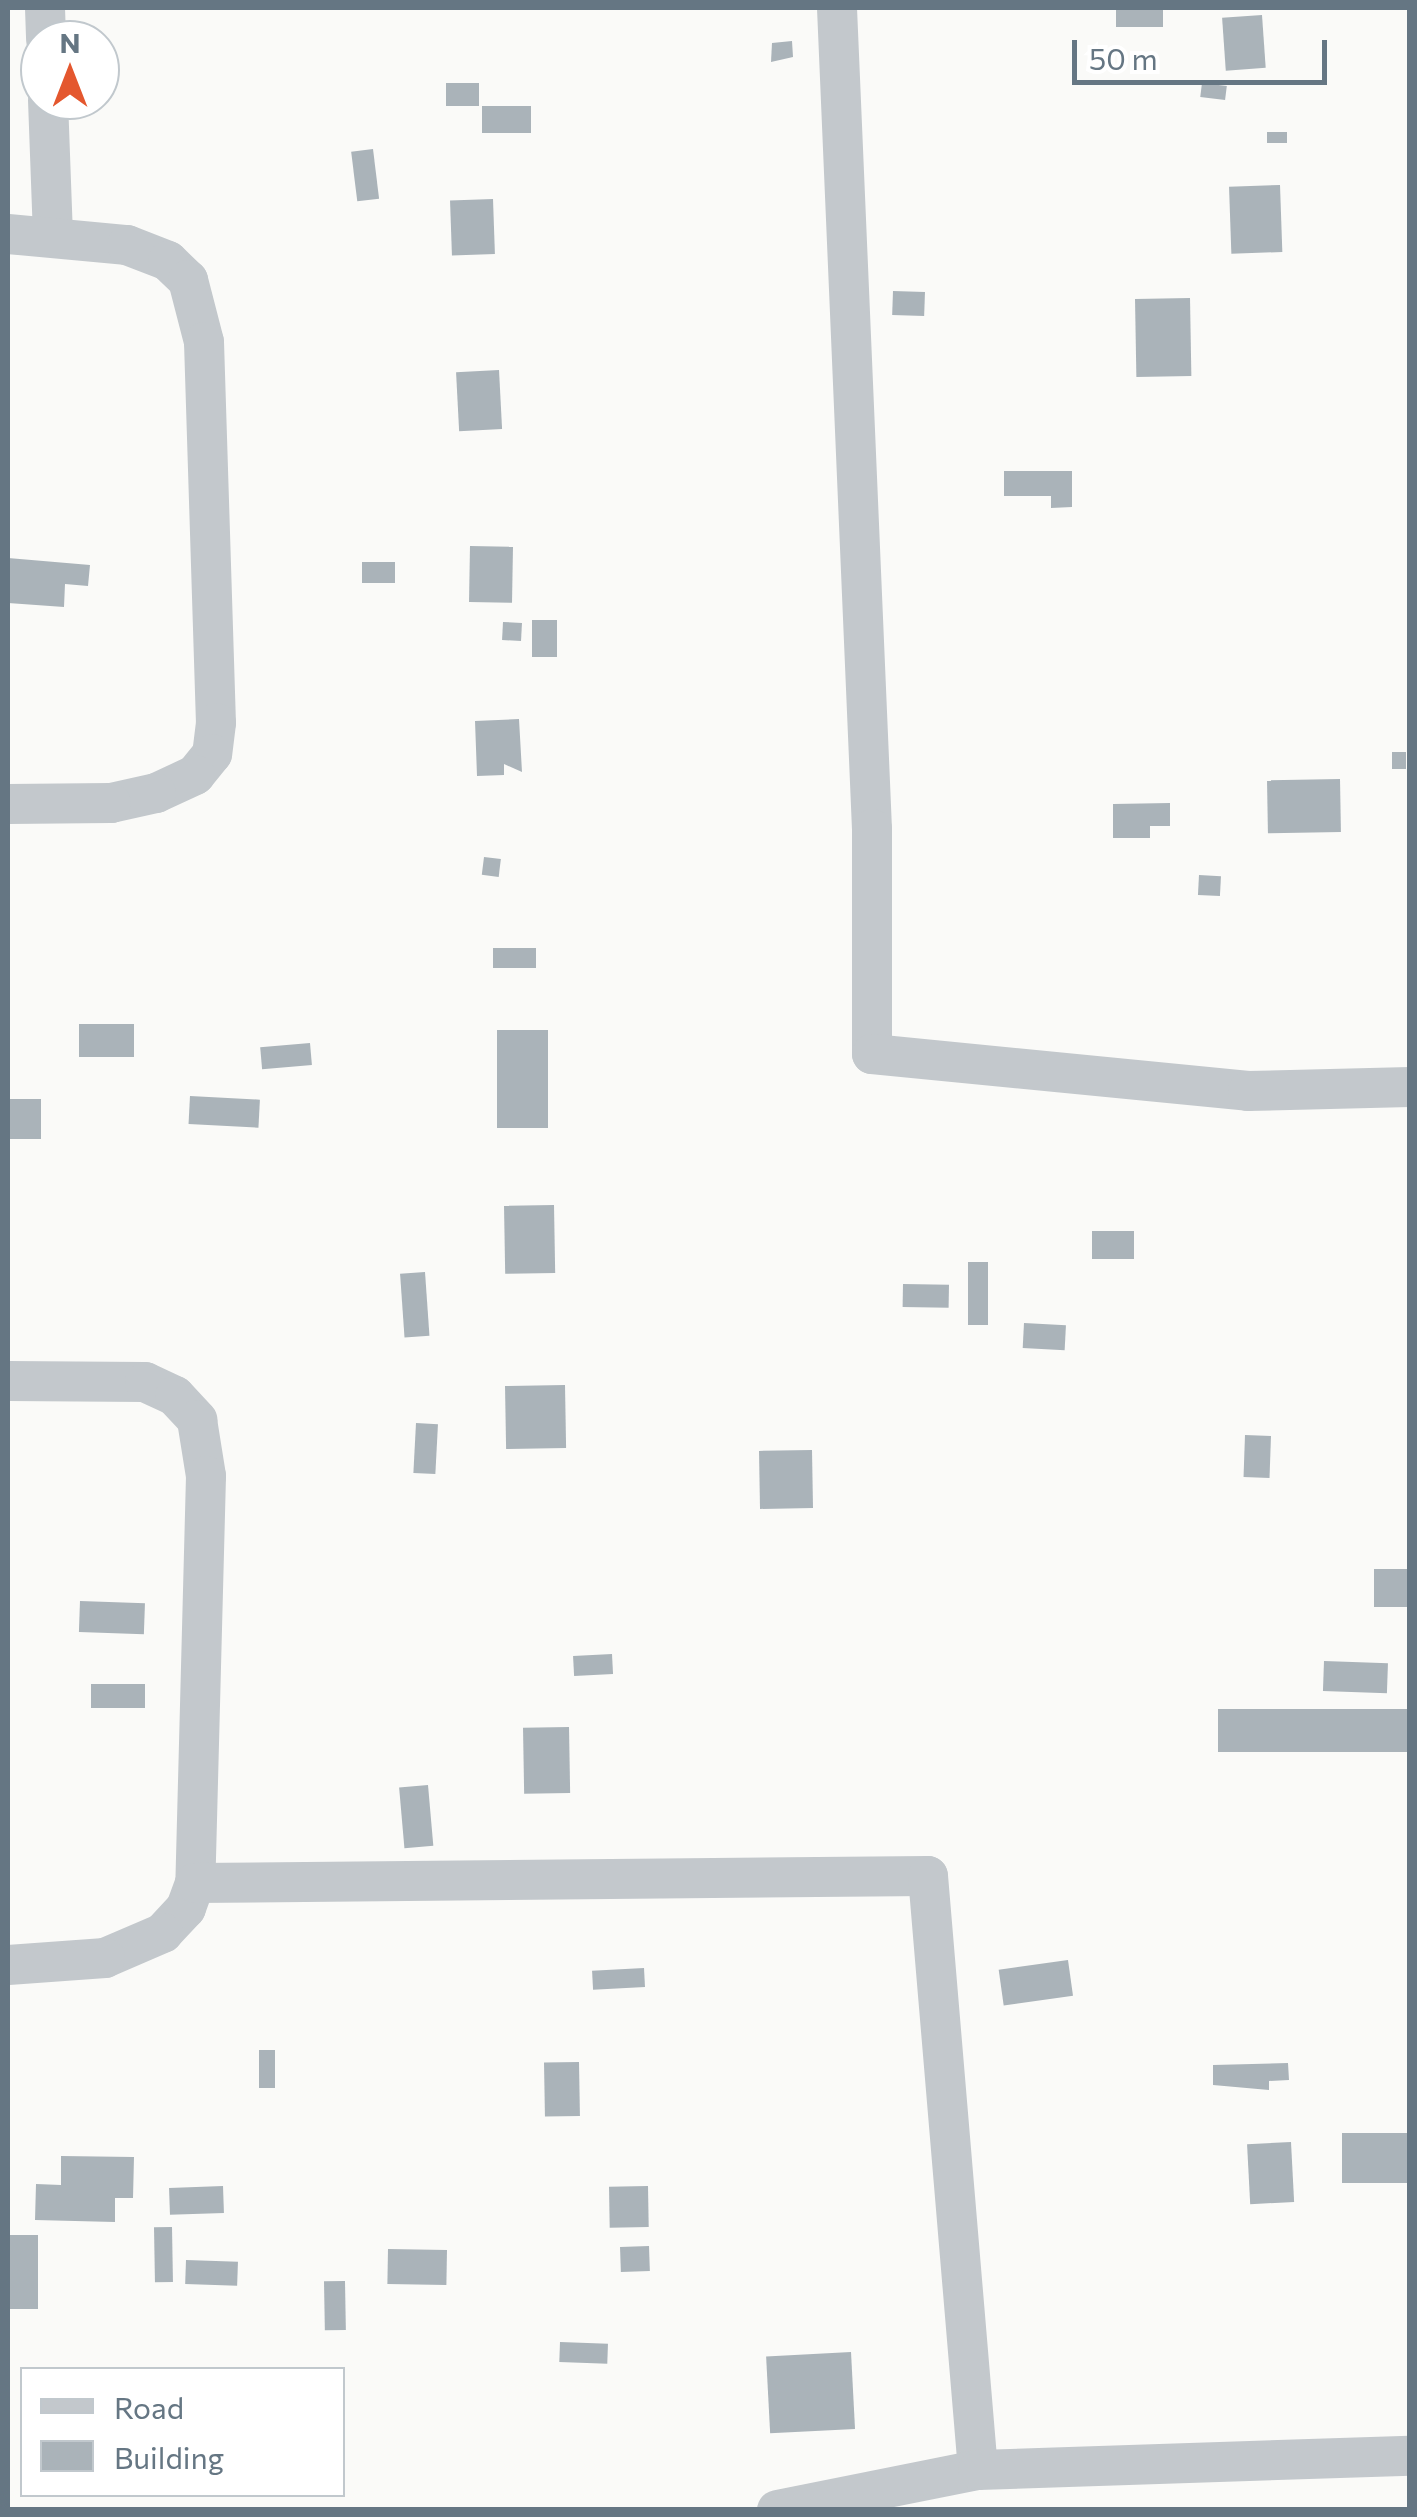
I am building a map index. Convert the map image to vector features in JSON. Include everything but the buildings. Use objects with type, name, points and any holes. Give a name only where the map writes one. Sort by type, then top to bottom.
[{"type":"street","points":[[837,8],[872,829],[872,1054],[1248,1090],[1410,1087]]},
{"type":"street","points":[[49,120],[53,234]]},
{"type":"street","points":[[8,234],[53,234],[127,245],[168,261],[188,280],[202,313],[216,723],[212,754],[195,775],[156,793],[111,804],[8,804]]},
{"type":"street","points":[[8,1381],[146,1382],[175,1396],[197,1420],[206,1539],[195,1883],[163,1933],[104,1958],[8,1964]]},
{"type":"street","points":[[195,1883],[928,1876],[978,2470]]},
{"type":"street","points":[[777,2510],[978,2470],[1410,2456]]}]
